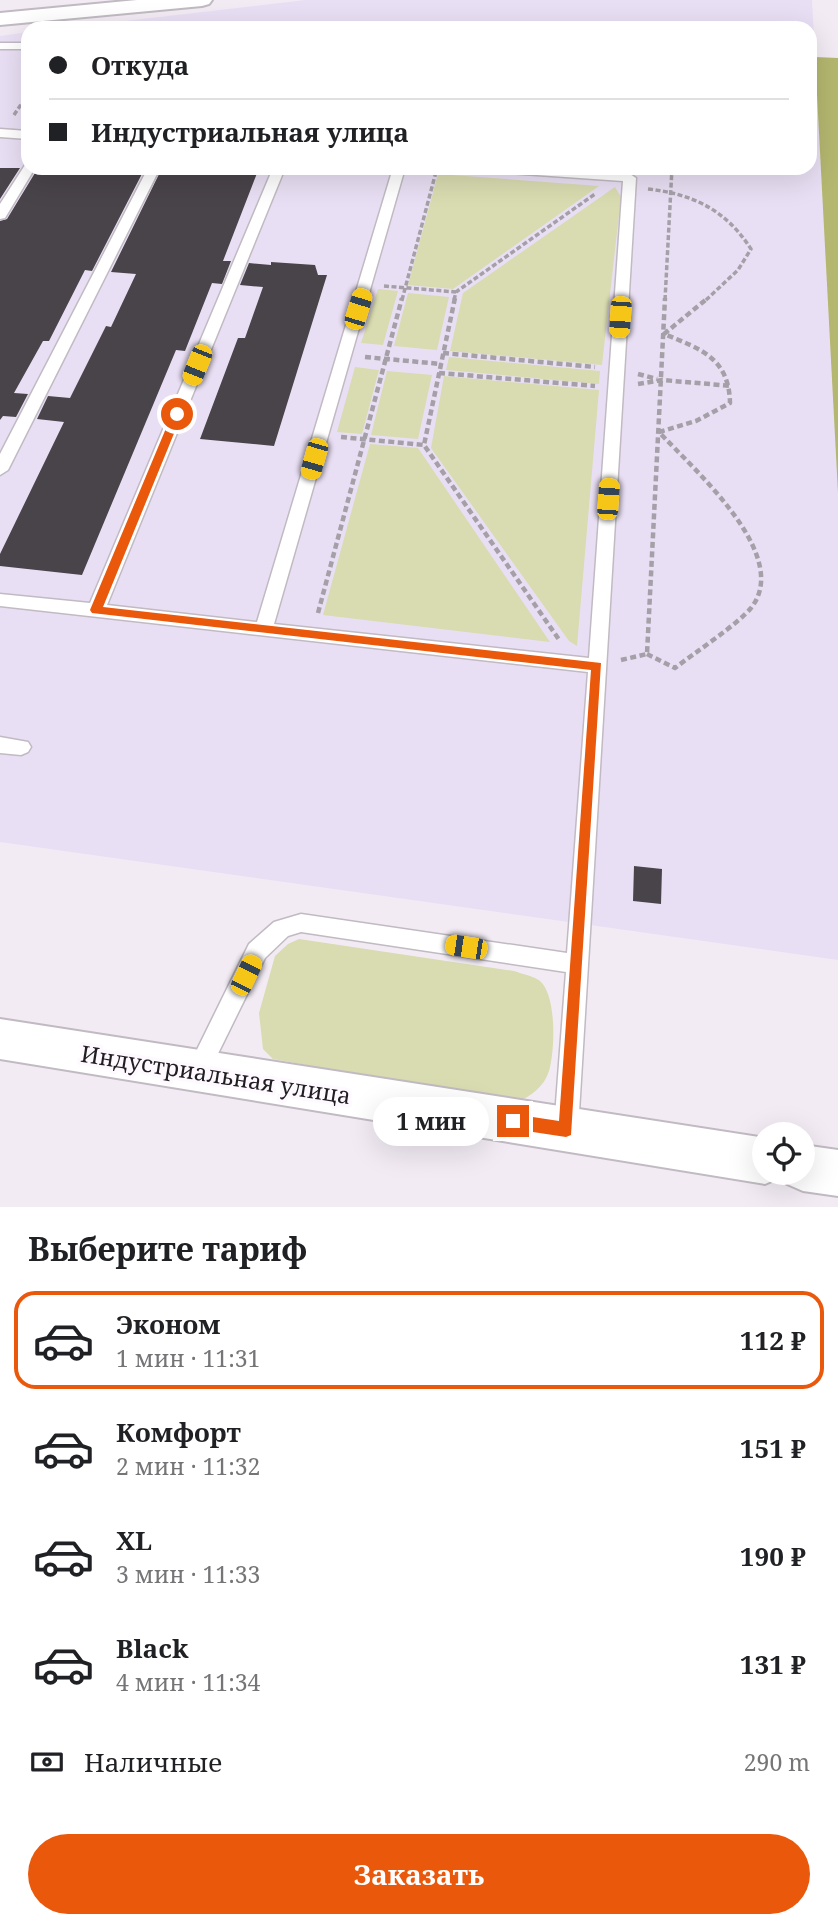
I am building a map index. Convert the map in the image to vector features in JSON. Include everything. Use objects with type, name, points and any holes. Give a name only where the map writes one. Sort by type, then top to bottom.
[{"type":"street","points":[[0,19],[202,0]]},
{"type":"street","name":"Индустриальная улица","points":[[0,1039],[752,1159]]},
{"type":"street","points":[[815,1170],[838,1173]]},
{"type":"lane","points":[[0,58],[4,46]]},
{"type":"lane","points":[[0,133],[21,134]]},
{"type":"lane","points":[[0,215],[25,175]]},
{"type":"lane","points":[[0,470],[150,175]]},
{"type":"lane","points":[[96,610],[276,175]]},
{"type":"lane","points":[[264,629],[398,175]]},
{"type":"lane","points":[[566,1129],[628,177],[598,175]]},
{"type":"lane","points":[[0,600],[597,666]]},
{"type":"lane","points":[[0,745],[21,747]]},
{"type":"lane","points":[[198,1071],[257,951],[281,929],[301,923],[577,964]]},
{"type":"path","points":[[312,635],[435,175]]},
{"type":"path","points":[[648,654],[672,175]]},
{"type":"path","points":[[404,288],[456,292],[628,177],[695,197],[717,209],[743,234],[751,249],[749,259],[706,300],[664,334]]},
{"type":"path","points":[[456,292],[424,445],[576,665]]},
{"type":"path","points":[[659,432],[684,427],[714,415],[730,403],[732,386],[723,368],[700,349],[664,334]]},
{"type":"path","points":[[443,354],[617,369]]},
{"type":"path","points":[[344,355],[441,364]]},
{"type":"path","points":[[439,373],[616,388],[662,380],[732,386]]},
{"type":"path","points":[[597,666],[648,654],[674,668],[750,610],[762,591],[757,551],[738,521],[659,432]]},
{"type":"path","points":[[321,435],[424,445]]},
{"type":"shaded area","points":[[305,0],[812,0],[813,21],[125,21]]},
{"type":"shaded area","points":[[21,33],[21,175],[817,175],[817,91],[838,471],[838,960],[0,842],[0,36]]},
{"type":"green space","points":[[817,57],[838,58],[838,493],[817,95]]},
{"type":"green space","points":[[438,175],[599,186],[453,289],[408,285]]},
{"type":"green space","points":[[615,187],[621,197],[602,365],[450,351],[463,293]]},
{"type":"green space","points":[[378,289],[398,291],[383,345],[361,343]]},
{"type":"green space","points":[[408,293],[449,297],[437,350],[394,346]]},
{"type":"green space","points":[[449,357],[600,371],[599,384],[446,370]]},
{"type":"green space","points":[[355,367],[379,370],[362,434],[337,432]]},
{"type":"green space","points":[[387,371],[432,375],[418,439],[371,435]]},
{"type":"green space","points":[[444,376],[599,390],[577,646],[569,641],[431,448]]},
{"type":"green space","points":[[370,444],[418,448],[550,642],[323,615]]},
{"type":"green space","points":[[299,939],[514,971],[537,979],[546,988],[552,1011],[553,1051],[547,1077],[536,1091],[515,1103],[273,1059],[263,1049],[259,1013],[275,956],[288,944]]},
{"type":"building","points":[[0,168],[20,168],[0,199]]},
{"type":"building","points":[[34,175],[141,175],[92,271],[85,270],[49,341],[43,341],[14,393],[28,394],[16,417],[3,416],[0,420],[0,221],[7,219]]},
{"type":"building","points":[[159,175],[256,175],[223,261],[231,261],[222,284],[212,283],[185,351],[176,350],[82,575],[0,566],[0,554],[64,422],[37,419],[48,396],[70,398],[106,326],[111,327],[136,274],[111,272]]},
{"type":"building","points":[[271,262],[315,265],[318,275],[327,275],[274,446],[200,439],[238,338],[245,338],[263,287],[240,285],[249,263],[271,265]]},
{"type":"building","points":[[634,866],[662,869],[661,904],[633,901]]},
{"type":"route","points":[[177,414],[96,610],[597,666],[566,1129],[513,1121]]}]
